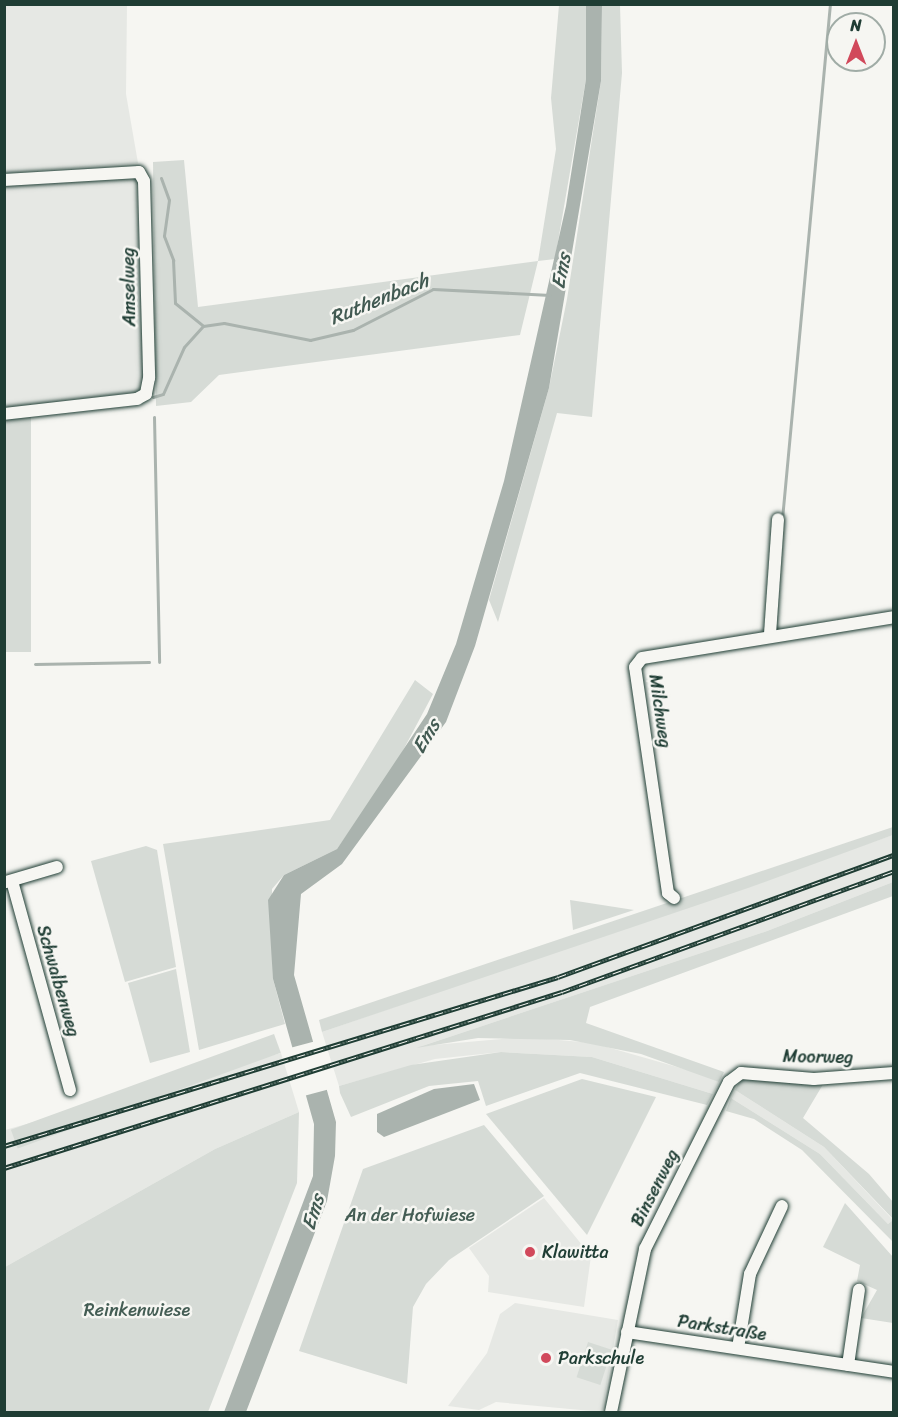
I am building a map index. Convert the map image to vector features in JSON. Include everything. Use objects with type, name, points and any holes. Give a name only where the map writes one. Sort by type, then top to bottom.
[{"type":"street","name":"Amselweg","points":[[4,180],[139,172],[144,181],[149,378],[146,394],[136,399],[4,414]]},
{"type":"street","points":[[770,634],[778,519]]},
{"type":"street","name":"Milchweg","points":[[674,898],[668,893],[635,667],[642,658],[770,634],[894,617]]},
{"type":"street","points":[[8,882],[57,867]]},
{"type":"street","name":"Schwalbenweg","points":[[8,882],[70,1090]]},
{"type":"street","name":"Moorweg","points":[[741,1073],[814,1078],[894,1073]]},
{"type":"street","name":"Binsenweg","points":[[627,1332],[645,1250],[729,1082],[741,1073]]},
{"type":"street","points":[[738,1348],[750,1274],[782,1206]]},
{"type":"street","points":[[848,1365],[859,1290]]},
{"type":"street","points":[[611,1413],[627,1332]]},
{"type":"street","name":"Parkstraße","points":[[627,1332],[894,1372]]},
{"type":"shaded area","points":[[5,4],[127,5],[126,94],[138,163],[5,173]]},
{"type":"shaded area","points":[[136,177],[145,379],[137,392],[5,408],[5,184]]},
{"type":"shaded area","points":[[893,835],[893,882],[767,931],[422,1046],[525,1037],[593,1043],[705,1075],[719,1082],[713,1094],[592,1057],[501,1052],[435,1059],[339,1086],[322,1032]]},
{"type":"shaded area","points":[[281,1053],[299,1112],[215,1149],[5,1267],[5,1130]]},
{"type":"shaded area","points":[[735,1090],[824,1147],[893,1220],[888,1224],[820,1154],[731,1098]]},
{"type":"shaded area","name":"Klawitta","points":[[544,1198],[591,1256],[584,1307],[488,1292],[489,1276],[469,1248]]},
{"type":"shaded area","name":"Parkschule","points":[[515,1303],[618,1320],[602,1412],[496,1402],[479,1410],[448,1406],[487,1353],[500,1314]]},
{"type":"green space","points":[[559,5],[586,5],[586,79],[555,259],[538,261],[556,149],[551,98]]},
{"type":"green space","points":[[602,5],[620,5],[622,73],[592,417],[557,413],[498,622],[489,600],[549,388],[567,299],[601,81]]},
{"type":"green space","points":[[184,160],[198,307],[538,261],[520,335],[219,375],[191,402],[156,406],[153,162]]},
{"type":"green space","points":[[5,416],[31,416],[31,652],[5,652]]},
{"type":"green space","points":[[415,680],[433,694],[392,771],[337,849],[284,875],[272,889],[273,979],[285,1024],[199,1050],[163,844],[330,820]]},
{"type":"green space","points":[[893,827],[893,835],[748,888],[322,1032],[319,1020]]},
{"type":"green space","points":[[146,846],[157,850],[176,967],[125,982],[91,861]]},
{"type":"green space","points":[[893,882],[893,896],[590,1007],[586,1023],[724,1072],[719,1082],[641,1054],[570,1040],[478,1038],[416,1048],[767,931]]},
{"type":"green space","points":[[570,900],[634,910],[573,930]]},
{"type":"green space","points":[[176,969],[190,1052],[150,1063],[128,983]]},
{"type":"green space","points":[[274,1034],[281,1053],[18,1149],[11,1130]]},
{"type":"green space","points":[[501,1052],[592,1057],[713,1094],[707,1105],[580,1073],[486,1106],[478,1081],[429,1086],[351,1117],[340,1093],[339,1086],[411,1065]]},
{"type":"green space","points":[[742,1077],[825,1081],[803,1118],[869,1174],[893,1202],[893,1219],[824,1147],[735,1090]]},
{"type":"green space","points":[[582,1079],[656,1097],[587,1235],[486,1114]]},
{"type":"green space","points":[[731,1098],[820,1154],[888,1224],[893,1220],[893,1242],[802,1150],[754,1119],[726,1111]]},
{"type":"green space","name":"Reinkenwiese","points":[[299,1112],[297,1183],[208,1412],[5,1412],[5,1267],[215,1149]]},
{"type":"green space","name":"An der Hofwiese","points":[[484,1125],[544,1196],[449,1260],[426,1284],[413,1307],[407,1384],[299,1351],[363,1169]]},
{"type":"green space","points":[[845,1203],[893,1257],[893,1323],[861,1318],[877,1290],[857,1281],[860,1265],[823,1247]]},
{"type":"green space","points":[[588,1342],[612,1350],[600,1385],[577,1377]]},
{"type":"water","name":"Ems","points":[[586,5],[602,5],[601,81],[549,388],[475,646],[446,722],[342,864],[301,894],[294,975],[336,1122],[335,1156],[327,1201],[246,1412],[224,1412],[313,1176],[314,1124],[273,979],[268,900],[284,875],[337,849],[427,714],[456,644],[504,481],[566,206],[586,79]]},
{"type":"water","points":[[474,1084],[480,1100],[384,1137],[377,1132],[377,1114],[434,1089]]},
{"type":"pier","points":[[316,1041],[329,1089],[302,1097],[289,1048]]},
{"type":"waterway","points":[[782,519],[830,4]]},
{"type":"waterway","name":"Ruthenbach","points":[[161,178],[169,200],[164,236],[173,260],[175,303],[203,326],[224,323],[310,340],[353,330],[433,289],[550,295]]},
{"type":"waterway","points":[[153,397],[163,394],[184,347],[203,326]]},
{"type":"waterway","points":[[154,417],[159,662]]},
{"type":"waterway","points":[[35,664],[149,662]]},
{"type":"railway","points":[[4,1146],[558,977],[894,855]]},
{"type":"railway","points":[[4,1168],[562,992],[894,871]]},
{"type":"place","name":"Klawitta","points":[[530,1252]]},
{"type":"place","name":"Parkschule","points":[[546,1358]]}]
